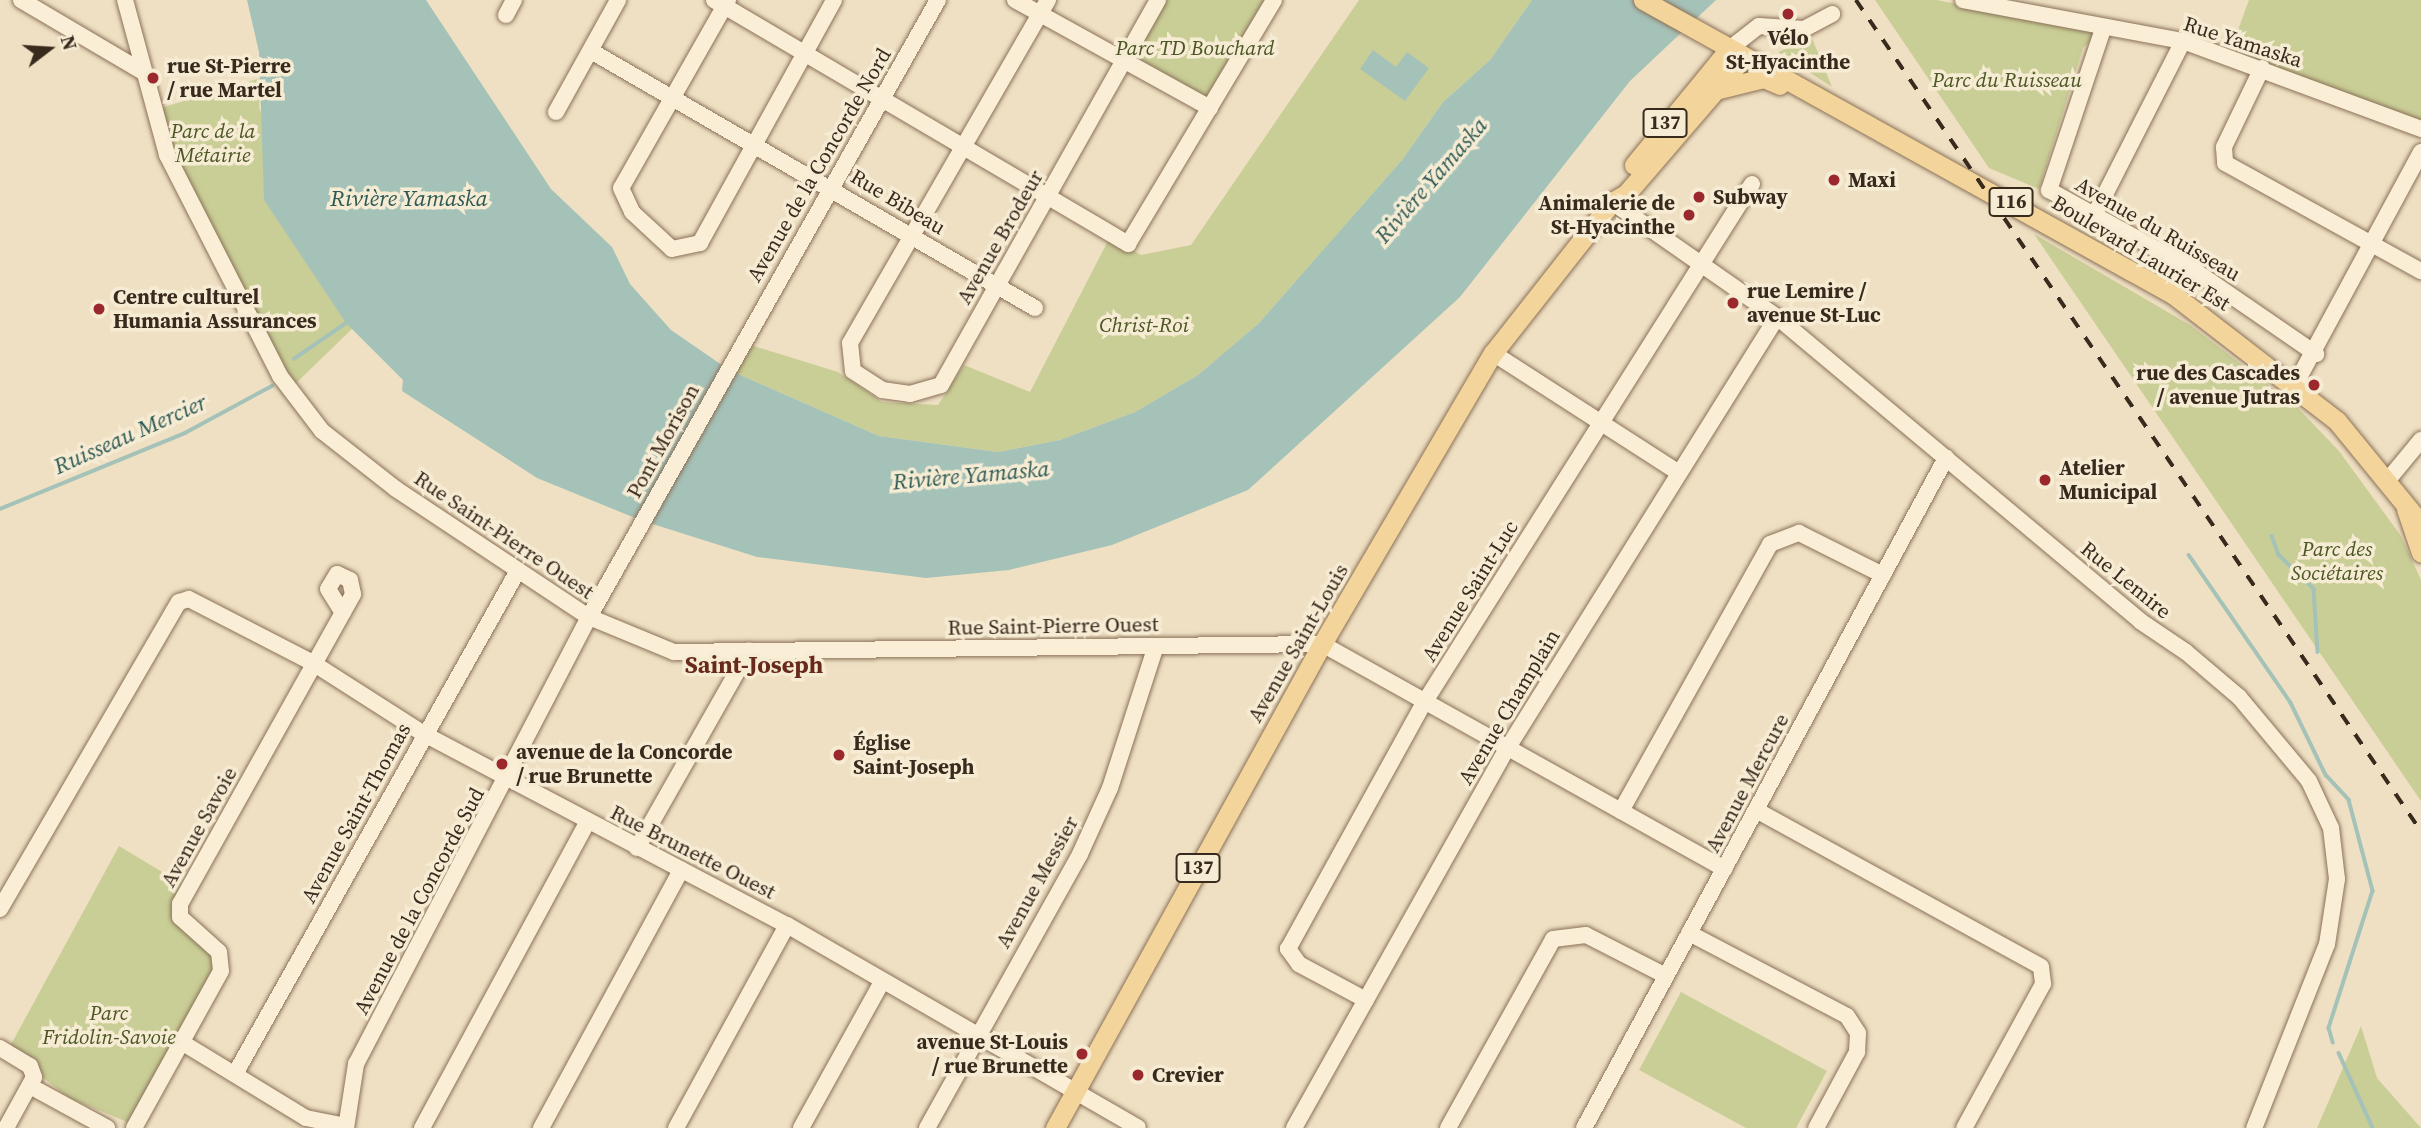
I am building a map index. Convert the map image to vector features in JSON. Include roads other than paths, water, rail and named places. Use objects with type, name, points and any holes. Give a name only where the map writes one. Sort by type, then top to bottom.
[{"type":"main road","name":"Boulevard Laurier Est","points":[[1643,0],[1735,54],[1850,111],[2174,295],[2295,385],[2388,480],[2404,505],[2421,524]]},
{"type":"main road","name":"Avenue Saint-Louis","points":[[1612,202],[1626,194],[1708,94],[1735,54]]},
{"type":"main road","name":"Avenue Saint-Louis","points":[[1055,1128],[1322,644],[1493,354],[1612,202],[1679,105],[1735,54]]},
{"type":"main road","points":[[1708,94],[1764,78],[1850,111]]},
{"type":"main road","name":"Boulevard Laurier Est","points":[[2404,505],[2421,553]]},
{"type":"street","points":[[21,0],[143,72]]},
{"type":"street","name":"Rue Saint-Pierre Ouest","points":[[125,0],[143,72],[189,209],[280,376],[322,431],[516,574],[589,617],[674,652],[1322,644]]},
{"type":"street","points":[[556,112],[618,0]]},
{"type":"street","points":[[834,0],[805,54],[700,243],[685,251],[654,237],[621,188],[722,2],[805,54],[1128,244],[1274,0]]},
{"type":"street","name":"Avenue de la Concorde Nord","points":[[736,351],[938,0]]},
{"type":"street","points":[[1015,0],[1044,7],[1125,59],[1210,108]]},
{"type":"street","name":"Avenue Brodeur","points":[[912,234],[850,343],[848,357],[861,379],[882,390],[929,391],[941,385],[1158,0]]},
{"type":"street","name":"Rue Yamaska","points":[[1963,0],[2103,29],[2183,41],[2421,128]]},
{"type":"street","points":[[912,234],[1044,7]]},
{"type":"street","name":"Avenue Saint-Louis","points":[[1735,54],[1759,26],[1804,29],[1832,14]]},
{"type":"street","name":"Avenue du Ruisseau","points":[[2103,29],[2049,190],[2191,268],[2316,354]]},
{"type":"street","points":[[2094,216],[2183,41]]},
{"type":"street","name":"Rue Bibeau","points":[[591,51],[831,186],[1035,308]]},
{"type":"street","points":[[2262,68],[2224,147],[2225,163],[2421,271]]},
{"type":"street","points":[[2295,385],[2316,354],[2421,152]]},
{"type":"street","name":"Avenue Saint-Luc","points":[[1366,1000],[1299,964],[1288,949],[1424,703],[1600,423],[1704,264],[1752,184]]},
{"type":"street","name":"Rue Lemire","points":[[1612,202],[1777,317],[2239,697],[2309,781],[2325,816],[2337,878],[2327,944],[2254,1128]]},
{"type":"street","name":"Avenue Champlain","points":[[1294,1128],[1507,749],[1676,471],[1777,317]]},
{"type":"street","name":"Pont Morison","points":[[626,550],[736,351]]},
{"type":"street","points":[[1493,354],[1676,471]]},
{"type":"street","points":[[2388,480],[2421,440]]},
{"type":"street","name":"Avenue Mercure","points":[[1584,1128],[1946,458]]},
{"type":"street","points":[[1621,811],[1770,544],[1799,533],[1883,575]]},
{"type":"street","name":"Avenue de la Concorde Sud","points":[[346,1127],[356,1064],[626,550]]},
{"type":"street","name":"Avenue Saint-Thomas","points":[[236,1074],[516,574]]},
{"type":"street","name":"Rue Brunette Ouest","points":[[0,909],[179,602],[189,599],[313,663],[424,734],[787,925],[1138,1128]]},
{"type":"street","name":"Avenue Savoie","points":[[134,1128],[221,971],[219,952],[180,917],[180,904],[343,613]]},
{"type":"street","points":[[1322,644],[1724,869]]},
{"type":"street","name":"Avenue Messier","points":[[927,1128],[974,1035],[1080,854],[1110,788],[1156,646]]},
{"type":"street","points":[[637,848],[749,651]]},
{"type":"street","points":[[1756,810],[2041,967],[2043,985],[1964,1128]]},
{"type":"street","points":[[422,1128],[588,821]]},
{"type":"street","points":[[541,1128],[681,870]]},
{"type":"street","points":[[676,1128],[787,925]]},
{"type":"street","points":[[1689,933],[1847,1016],[1858,1032],[1857,1052],[1816,1128]]},
{"type":"street","points":[[1448,1128],[1553,939],[1586,934],[1666,976]]},
{"type":"street","points":[[801,1128],[882,982]]},
{"type":"street","points":[[183,1043],[306,1118],[346,1127]]},
{"type":"street","points":[[0,1048],[30,1066],[30,1086],[6,1128]]},
{"type":"street","points":[[30,1086],[107,1128]]},
{"type":"water","name":"Rivière Yamaska","points":[[247,0],[426,0],[551,189],[612,247],[630,284],[671,330],[729,370],[879,436],[998,452],[1060,440],[1135,412],[1198,375],[1259,323],[1402,160],[1443,102],[1490,60],[1532,0],[1716,0],[1630,81],[1460,297],[1248,490],[1112,545],[1009,570],[926,578],[757,557],[640,520],[537,478],[402,391],[403,380],[346,323],[264,200],[259,52]]},
{"type":"water","points":[[1373,50],[1396,67],[1407,52],[1429,68],[1405,101],[1360,69]]},
{"type":"waterway","name":"Ruisseau Mercier","points":[[294,359],[346,323]]},
{"type":"waterway","name":"Ruisseau Mercier","points":[[0,509],[185,433],[272,386]]},
{"type":"waterway","points":[[2272,536],[2279,555],[2314,589],[2318,652]]},
{"type":"waterway","points":[[2189,555],[2291,703],[2326,775],[2349,800],[2373,891],[2329,1028],[2333,1042]]},
{"type":"waterway","points":[[2339,1053],[2373,1128]]},
{"type":"railway","points":[[1856,0],[2421,831]]},
{"type":"place","name":"Vélo St-Hyacinthe","points":[[1788,14]]},
{"type":"place","name":"rue St-Pierre / rue Martel","points":[[153,78]]},
{"type":"place","name":"Maxi","points":[[1834,180]]},
{"type":"place","name":"Subway","points":[[1699,197]]},
{"type":"place","name":"Animalerie de St-Hyacinthe","points":[[1689,215]]},
{"type":"place","name":"rue Lemire / avenue St-Luc","points":[[1733,303]]},
{"type":"place","name":"Centre culturel Humania Assurances","points":[[99,309]]},
{"type":"place","name":"rue des Cascades / avenue Jutras","points":[[2314,385]]},
{"type":"place","name":"Atelier Municipal","points":[[2045,480]]},
{"type":"place","name":"Église Saint-Joseph","points":[[839,755]]},
{"type":"place","name":"avenue de la Concorde / rue Brunette","points":[[502,764]]},
{"type":"place","name":"avenue St-Louis / rue Brunette","points":[[1082,1054]]},
{"type":"place","name":"Crevier","points":[[1138,1075]]},
{"type":"district","name":"Saint-Joseph","points":[[754,665]]},
{"type":"park label","name":"Parc TD Bouchard","points":[[1195,48]]},
{"type":"park label","name":"Parc du Ruisseau","points":[[2007,80]]},
{"type":"park label","name":"Parc de la Métairie","points":[[213,143]]},
{"type":"park label","name":"Christ-Roi","points":[[1144,325]]},
{"type":"park label","name":"Parc des Sociétaires","points":[[2337,561]]},
{"type":"park label","name":"Parc Fridolin-Savoie","points":[[109,1025]]}]
